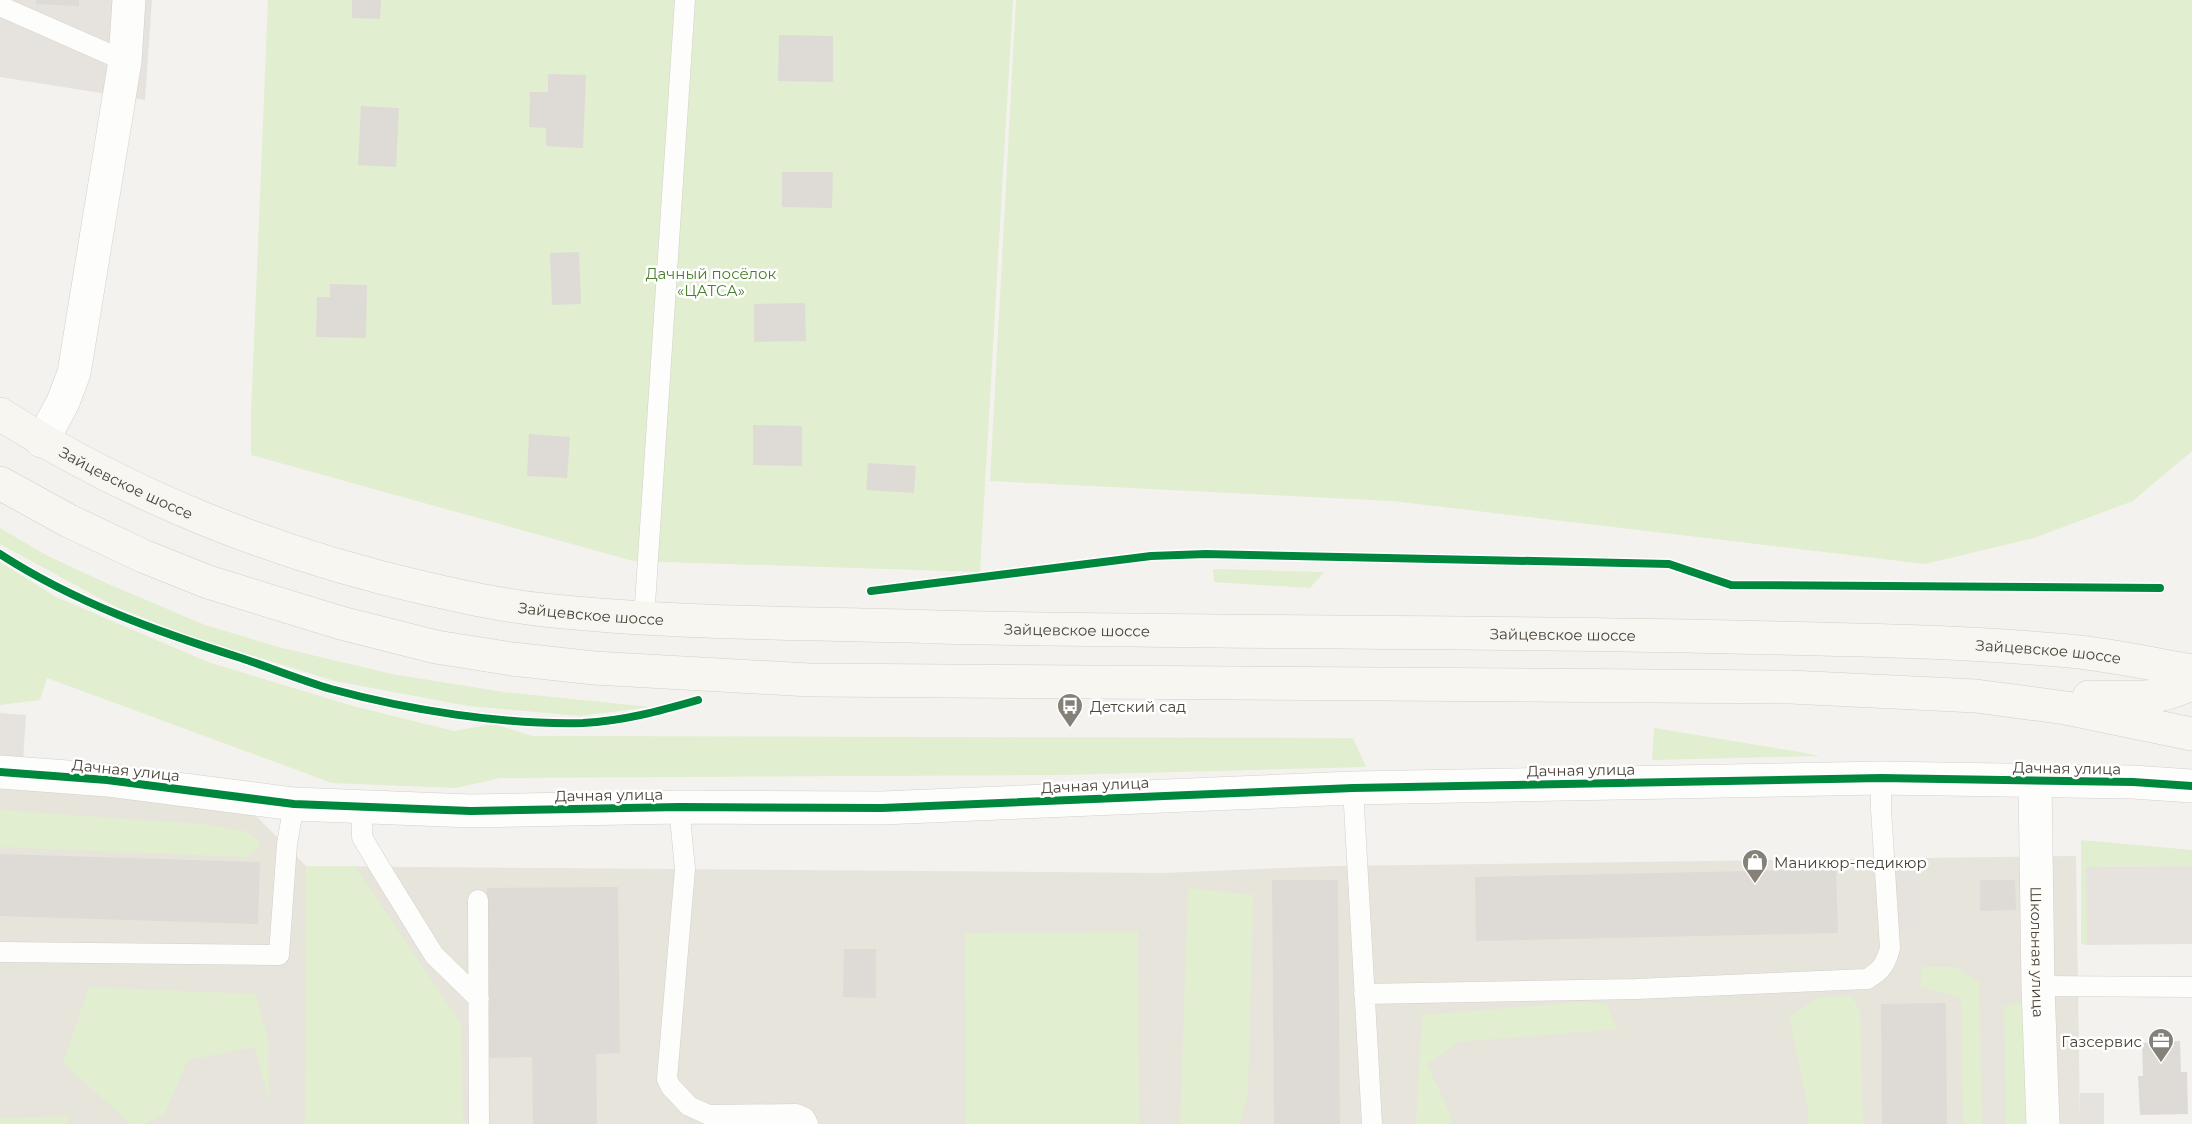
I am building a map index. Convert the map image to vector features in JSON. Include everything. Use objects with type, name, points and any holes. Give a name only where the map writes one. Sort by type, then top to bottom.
[{"type":"main road","name":"Зайцевское шоссе","points":[[0,414],[42,441],[130,487],[205,520],[374,576],[484,601],[541,610],[644,619],[1080,630],[1596,634],[1928,642],[2076,652],[2192,671]]},
{"type":"main road","points":[[0,483],[79,526],[143,556],[208,582],[341,623],[436,647],[512,659],[594,668],[810,680],[1790,687],[1976,696],[2142,698],[2172,692],[2192,682]]},
{"type":"main road","points":[[1976,696],[2066,708],[2192,734]]},
{"type":"street","points":[[42,441],[63,402],[74,373],[124,61],[129,0]]},
{"type":"street","name":"Дачная улица","points":[[0,772],[107,780],[294,804],[471,811],[679,807],[882,808],[1353,788],[1881,778],[2192,786]]},
{"type":"street","name":"Школьная улица","points":[[2035,781],[2043,1124]]},
{"type":"lane","points":[[644,619],[685,0]]},
{"type":"lane","points":[[0,6],[124,61]]},
{"type":"lane","points":[[1364,994],[1636,989],[1867,979],[1881,970],[1887,961],[1890,948],[1881,778]]},
{"type":"lane","points":[[1353,788],[1372,1124]]},
{"type":"lane","points":[[0,952],[279,955],[287,844],[294,804]]},
{"type":"lane","points":[[679,807],[685,869],[667,1079],[671,1087],[689,1106],[709,1115],[796,1114],[805,1118],[808,1124]]},
{"type":"lane","points":[[362,808],[362,837],[379,866],[434,955],[479,999]]},
{"type":"lane","points":[[478,900],[480,1124]]},
{"type":"lane","points":[[2038,986],[2192,987]]},
{"type":"shaded area","points":[[0,0],[152,0],[145,100],[0,77]]},
{"type":"shaded area","points":[[0,713],[26,715],[23,761],[0,759]]},
{"type":"shaded area","points":[[0,772],[222,795],[257,817],[306,866],[1162,873],[1334,866],[2076,856],[2080,1124],[0,1124]]},
{"type":"shaded area","points":[[1896,863],[1919,863],[1920,928],[1897,929]]},
{"type":"shaded area","points":[[2192,866],[2192,944],[2087,945],[2086,867]]},
{"type":"shaded area","points":[[2080,1093],[2104,1093],[2104,1124],[2080,1124]]},
{"type":"green space","name":"Дачный посёлок «ЦАТСА»","points":[[268,0],[1013,0],[980,572],[633,561],[251,455]]},
{"type":"green space","points":[[1016,0],[2192,0],[2192,451],[2133,501],[2034,538],[1925,564],[1392,501],[990,481]]},
{"type":"green space","points":[[0,528],[48,556],[106,583],[205,625],[278,647],[392,674],[503,692],[651,707],[579,716],[468,706],[335,681],[194,638],[114,606],[0,544]]},
{"type":"green space","points":[[0,562],[56,597],[208,662],[353,706],[454,731],[494,724],[532,736],[1353,738],[1366,767],[1064,775],[500,778],[456,788],[332,783],[47,678],[40,700],[0,705]]},
{"type":"green space","points":[[1213,569],[1324,572],[1310,588],[1214,582]]},
{"type":"green space","points":[[1654,728],[1800,752],[1820,756],[1652,760]]},
{"type":"green space","points":[[0,810],[202,824],[245,831],[260,841],[257,850],[245,857],[0,847]]},
{"type":"green space","points":[[2081,840],[2192,850],[2192,866],[2087,867],[2087,945],[2081,944]]},
{"type":"green space","points":[[306,866],[355,866],[461,1024],[463,1124],[305,1124]]},
{"type":"green space","points":[[1188,888],[1253,895],[1248,1095],[1239,1124],[1180,1124]]},
{"type":"green space","points":[[1138,932],[1139,1124],[966,1124],[965,933]]},
{"type":"green space","points":[[1922,967],[1955,967],[1979,982],[1982,1124],[1963,1124],[1961,998],[1920,987]]},
{"type":"green space","points":[[89,987],[255,994],[268,1038],[269,1102],[255,1047],[188,1060],[164,1115],[144,1124],[131,1124],[63,1063]]},
{"type":"green space","points":[[1851,996],[1860,1011],[1863,1124],[1808,1124],[1807,1103],[1789,1017],[1819,997]]},
{"type":"green space","points":[[1583,1002],[1606,1004],[1617,1029],[1459,1042],[1427,1064],[1452,1118],[1451,1124],[1416,1124],[1422,1015]]},
{"type":"green space","points":[[2021,1002],[2026,1021],[2029,1124],[2006,1124],[2004,1007]]},
{"type":"green space","points":[[67,1116],[67,1124],[0,1124],[0,1118]]},
{"type":"building","points":[[36,0],[79,0],[79,6],[36,4]]},
{"type":"building","points":[[352,0],[381,0],[380,19],[352,18]]},
{"type":"building","points":[[779,35],[833,36],[833,82],[778,81]]},
{"type":"building","points":[[548,74],[586,75],[583,148],[546,146],[546,128],[529,127],[530,92],[548,92]]},
{"type":"building","points":[[361,106],[399,108],[396,167],[358,165]]},
{"type":"building","points":[[782,172],[833,172],[832,208],[782,207]]},
{"type":"building","points":[[579,252],[581,304],[552,305],[550,253]]},
{"type":"building","points":[[330,284],[367,285],[366,338],[316,337],[317,297],[330,297]]},
{"type":"building","points":[[805,303],[806,341],[754,342],[754,304]]},
{"type":"building","points":[[753,425],[802,426],[802,466],[753,465]]},
{"type":"building","points":[[529,434],[570,437],[567,478],[527,476]]},
{"type":"building","points":[[868,463],[916,466],[914,493],[866,490]]},
{"type":"building","points":[[0,854],[260,862],[258,924],[0,916]]},
{"type":"building","points":[[1836,869],[1838,933],[1476,941],[1475,877]]},
{"type":"building","points":[[1272,880],[1338,880],[1340,1124],[1274,1124]]},
{"type":"building","points":[[1980,880],[2015,880],[2016,910],[1980,911]]},
{"type":"building","points":[[618,887],[620,1053],[596,1054],[597,1124],[533,1124],[532,1057],[489,1058],[487,888]]},
{"type":"building","points":[[844,949],[876,949],[876,998],[843,997]]},
{"type":"building","points":[[1946,1003],[1947,1124],[1882,1124],[1881,1004]]},
{"type":"building","points":[[2180,1041],[2181,1072],[2187,1072],[2188,1114],[2140,1115],[2138,1076],[2143,1076],[2142,1043]]},
{"type":"cycle path","points":[[0,554],[57,587],[179,638],[320,685],[361,697],[423,710],[488,719],[583,723],[627,718],[698,700]]},
{"type":"cycle path","points":[[871,591],[1151,556],[1206,554],[1669,564],[1731,585],[2160,588]]},
{"type":"cycle path","points":[[0,772],[107,780],[294,804],[471,811],[679,807],[882,808],[1353,788],[1881,778],[2133,782],[2192,786]]},
{"type":"place","name":"Детский сад","points":[[1070,729]]},
{"type":"place","name":"Маникюр-педикюр","points":[[1755,885]]},
{"type":"place","name":"Газсервис","points":[[2161,1064]]}]
